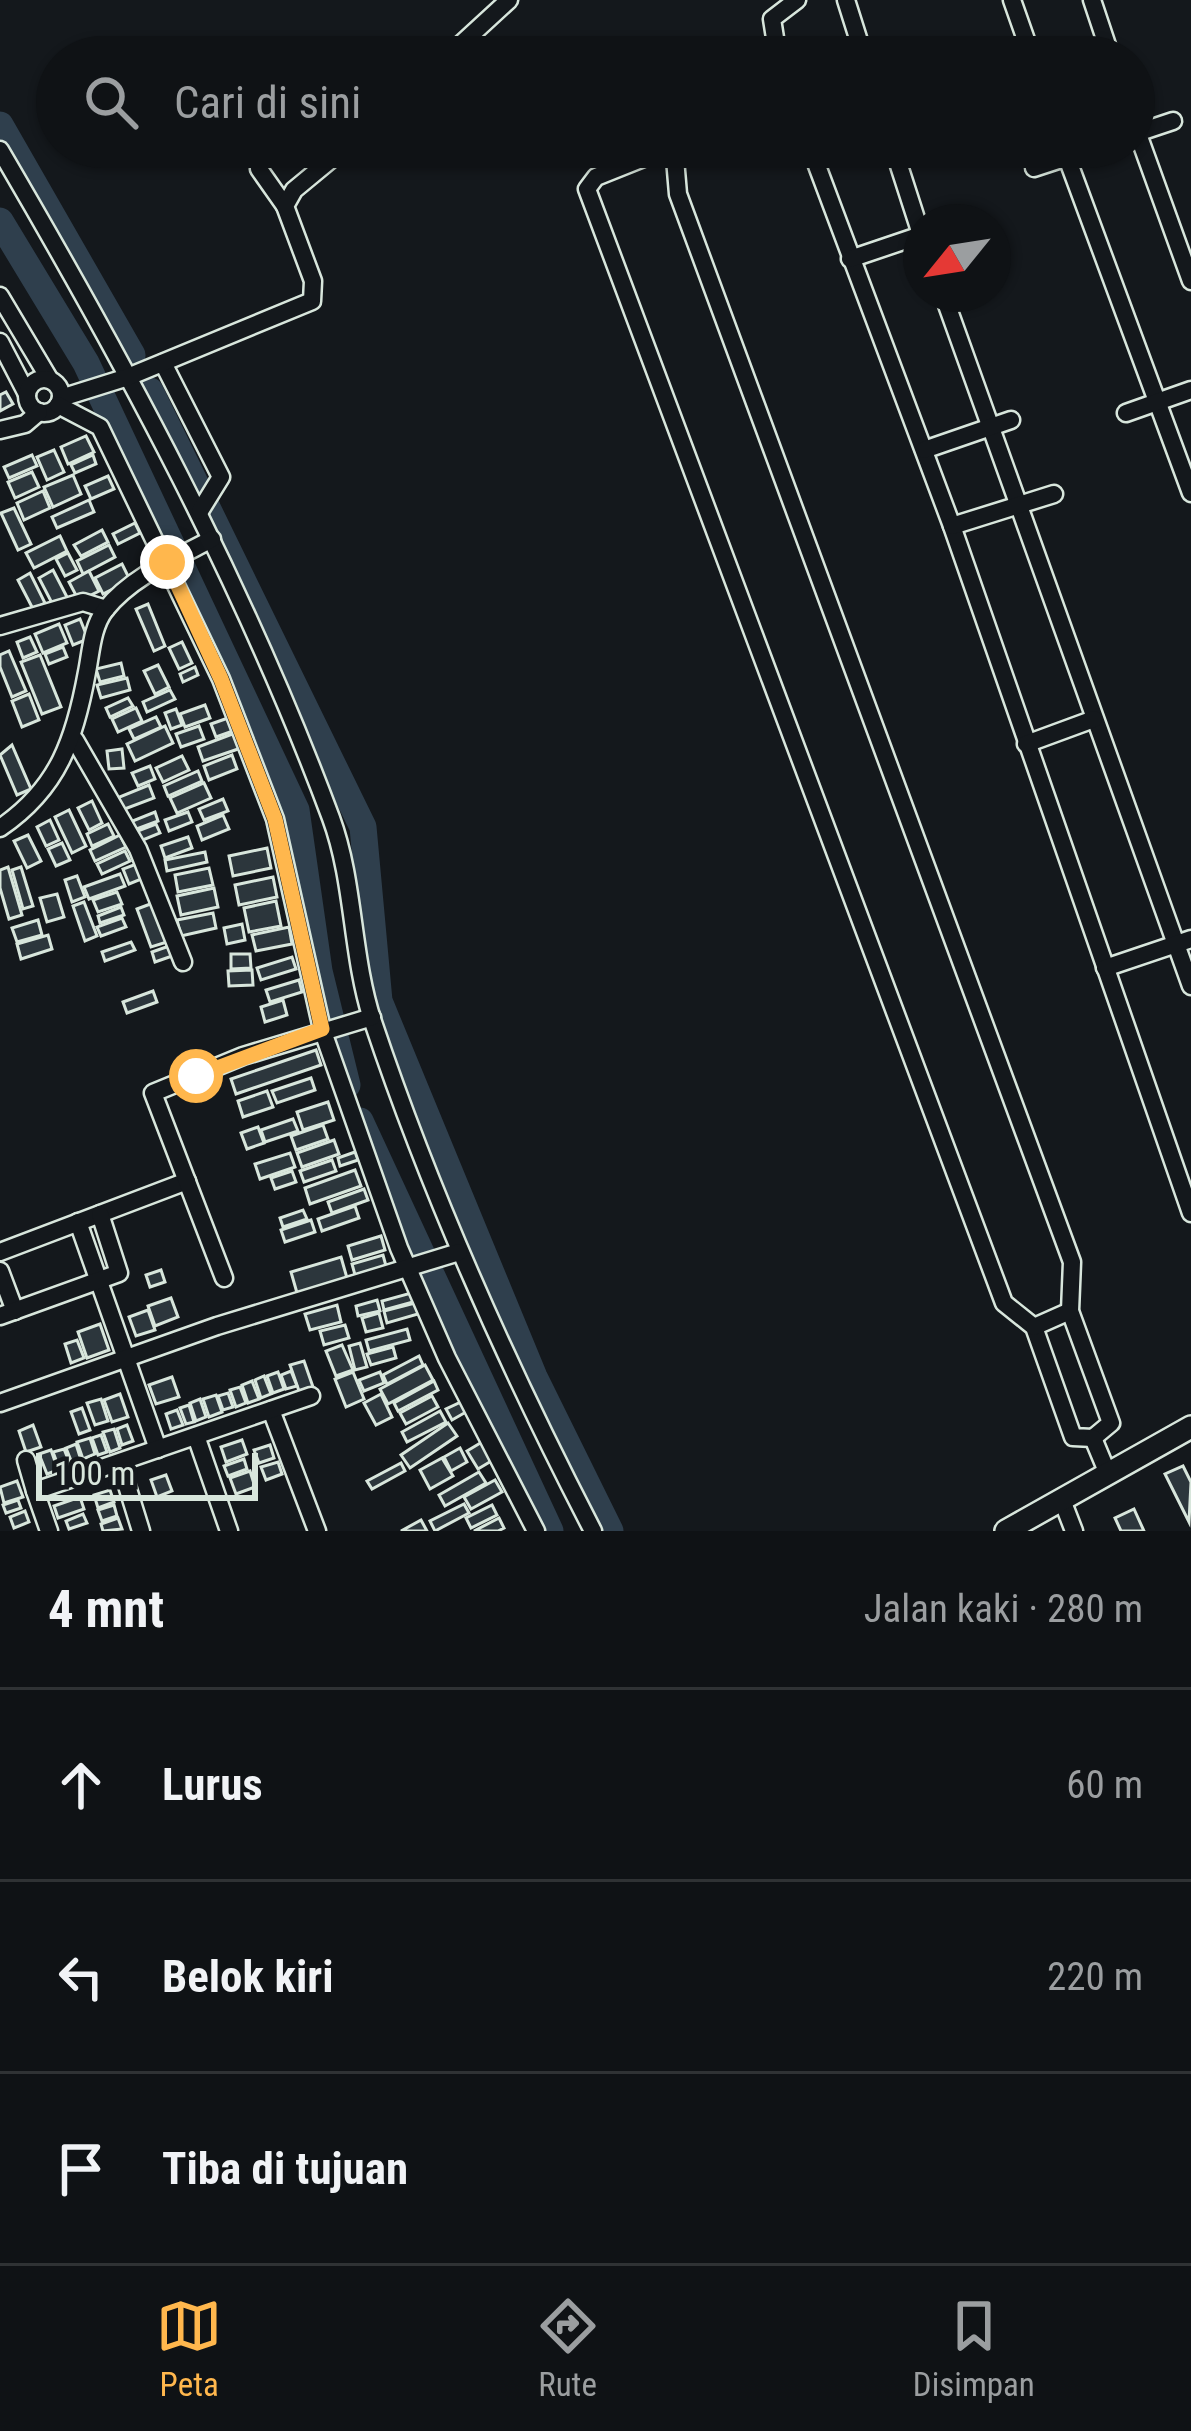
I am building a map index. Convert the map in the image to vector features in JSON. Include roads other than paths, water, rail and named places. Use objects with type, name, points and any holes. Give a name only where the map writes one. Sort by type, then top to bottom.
[{"type":"main road","points":[[1006,1531],[1191,1427]]},
{"type":"street","points":[[470,36],[509,0]]},
{"type":"street","points":[[775,36],[772,19],[797,0]]},
{"type":"street","points":[[846,0],[857,36]]},
{"type":"street","points":[[1012,0],[1025,36]]},
{"type":"street","points":[[1092,0],[1105,36]]},
{"type":"street","points":[[1155,125],[1173,121]]},
{"type":"street","points":[[0,150],[122,380],[204,506],[205,543],[335,829],[363,1019],[452,1254],[593,1531]]},
{"type":"street","points":[[285,206],[294,190],[321,168]]},
{"type":"street","points":[[617,168],[596,176],[586,189],[1004,1303],[1034,1327],[1073,1437],[1094,1438],[1111,1423],[1070,1312],[1072,1262],[678,194],[675,168]]},
{"type":"street","points":[[818,168],[952,526],[1191,1213]]},
{"type":"street","points":[[900,168],[911,204]]},
{"type":"street","points":[[1071,168],[1191,493]]},
{"type":"street","points":[[1149,168],[1191,281]]},
{"type":"street","points":[[0,430],[25,424],[60,401],[163,364],[311,301],[313,281],[285,206],[260,169]]},
{"type":"street","points":[[850,259],[903,241]]},
{"type":"street","points":[[0,296],[60,401],[97,422],[171,561],[275,819],[327,1028],[411,1269],[536,1531]]},
{"type":"street","points":[[950,312],[1022,504],[1094,719],[1183,942],[1191,986]]},
{"type":"street","points":[[0,342],[39,412]]},
{"type":"street","points":[[163,364],[217,464],[220,483],[204,506]]},
{"type":"street","points":[[28,394],[35,382],[50,380]]},
{"type":"street","points":[[1126,413],[1191,390]]},
{"type":"street","points":[[924,450],[1011,420]]},
{"type":"street","points":[[952,526],[1054,494]]},
{"type":"street","points":[[0,828],[23,809],[75,740],[95,632],[106,609],[171,561],[205,543]]},
{"type":"street","points":[[0,626],[82,602],[106,609]]},
{"type":"street","points":[[1027,743],[1094,719]]},
{"type":"street","points":[[75,740],[138,849],[183,962]]},
{"type":"street","points":[[1105,968],[1183,942]]},
{"type":"street","points":[[224,1278],[153,1094],[327,1028],[363,1019]]},
{"type":"street","points":[[0,1252],[187,1181]]},
{"type":"street","points":[[0,1271],[7,1314],[119,1273],[100,1214]]},
{"type":"street","points":[[78,1222],[158,1449]]},
{"type":"street","points":[[0,1403],[452,1254]]},
{"type":"street","points":[[1034,1327],[1070,1312]]},
{"type":"street","points":[[35,1491],[310,1396]]},
{"type":"street","points":[[271,1410],[317,1531]]},
{"type":"street","points":[[196,1436],[230,1531]]},
{"type":"street","points":[[1094,1438],[1108,1474]]},
{"type":"street","points":[[26,1460],[49,1531]]},
{"type":"street","points":[[120,1463],[141,1531]]},
{"type":"street","points":[[1062,1500],[1074,1531]]},
{"type":"waterway","points":[[0,125],[132,355]]},
{"type":"waterway","points":[[0,221],[86,363],[296,810],[319,971],[347,1085]]},
{"type":"waterway","points":[[150,391],[363,827],[379,1001],[534,1377],[610,1531]]},
{"type":"waterway","points":[[360,1121],[550,1531]]}]
